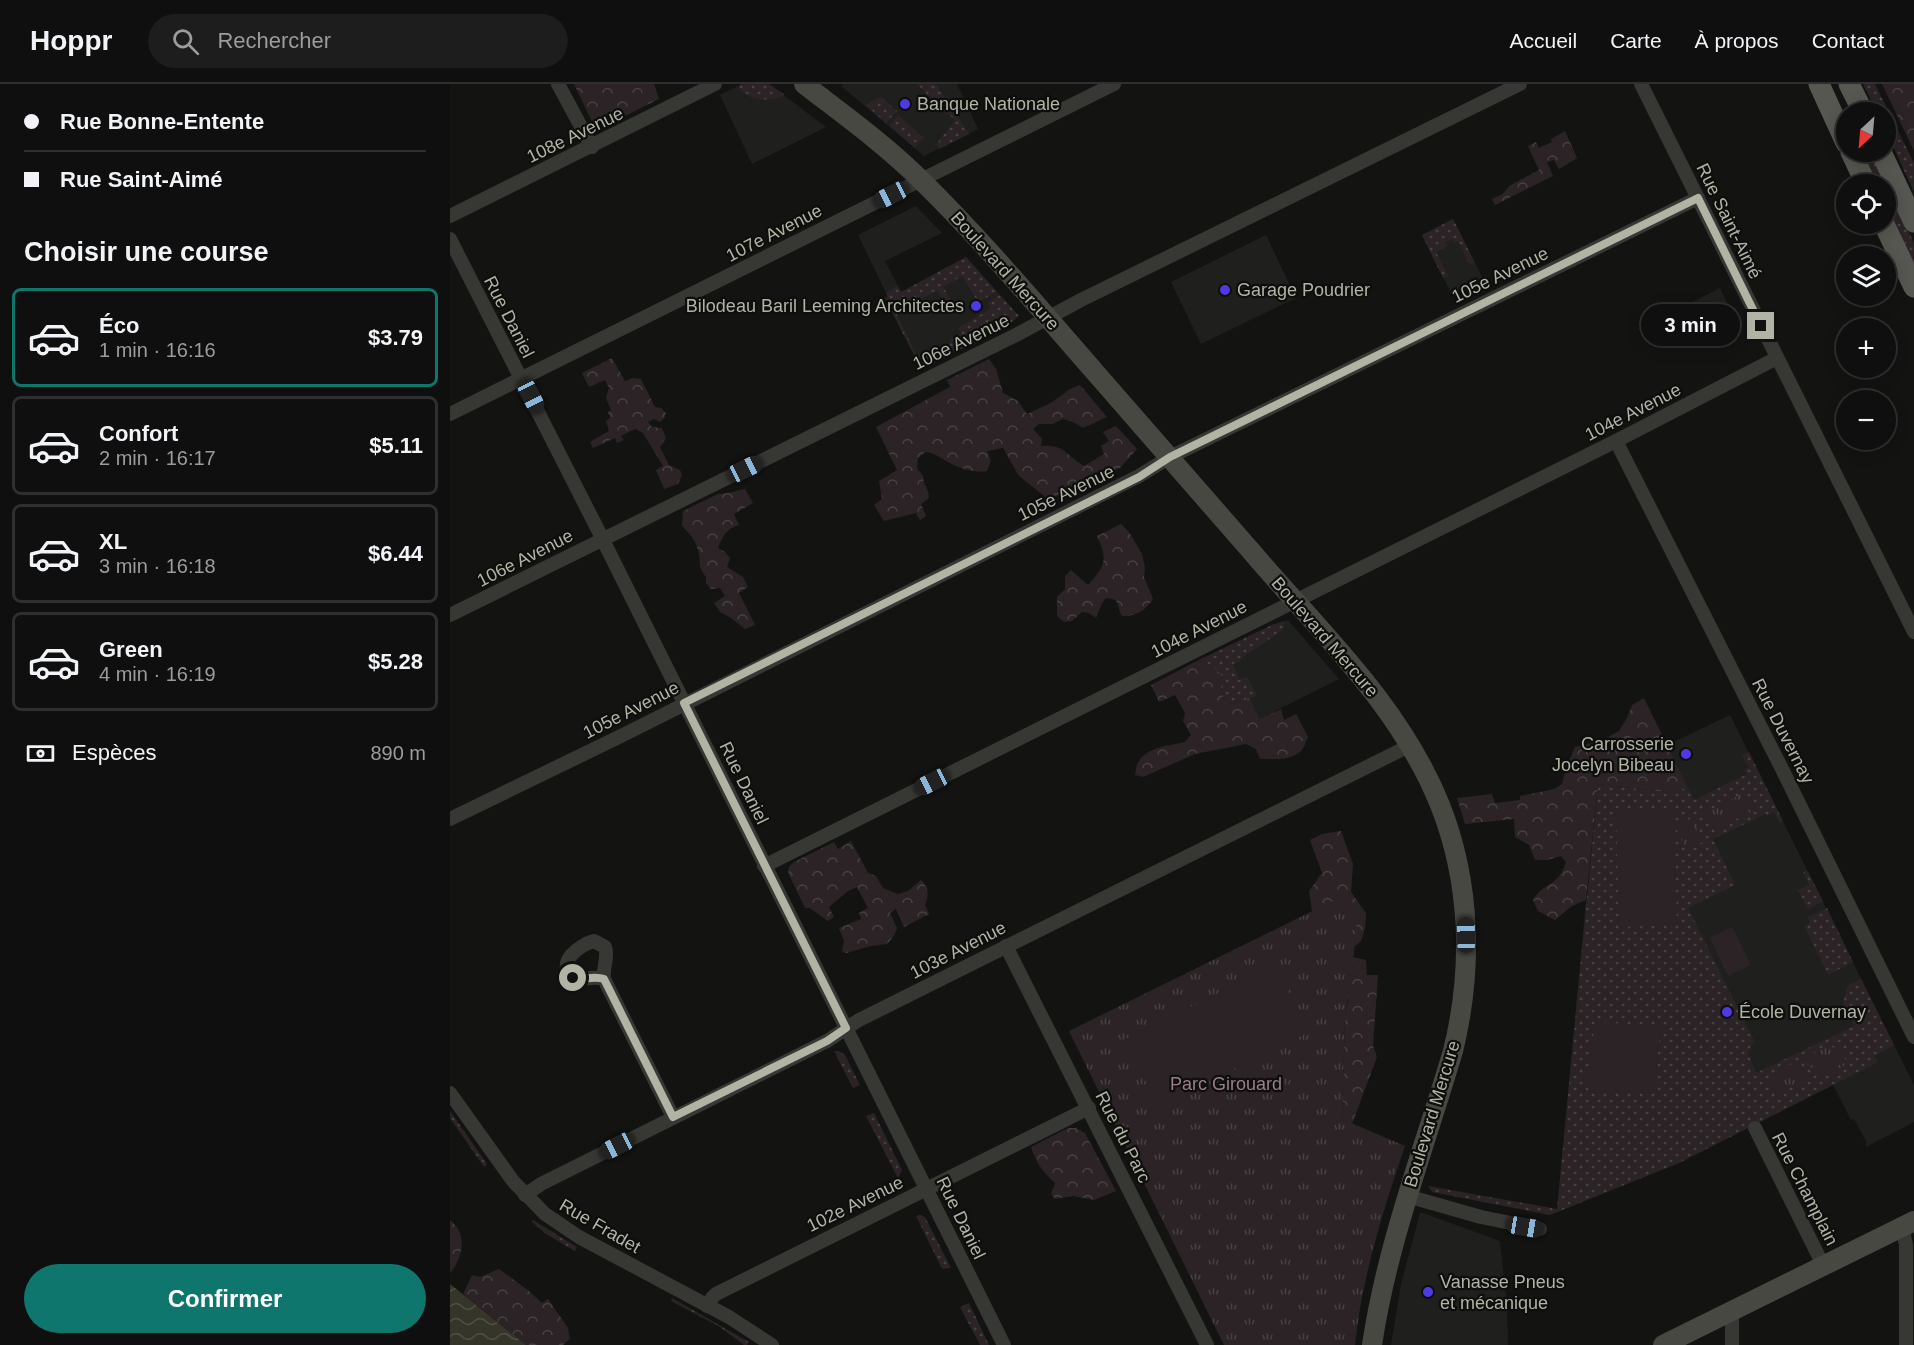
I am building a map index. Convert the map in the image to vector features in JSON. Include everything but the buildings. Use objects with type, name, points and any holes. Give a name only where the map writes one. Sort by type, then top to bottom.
[{"type":"main road","points":[[1819,84],[1836,121]]},
{"type":"main road","points":[[1849,84],[1858,102]]},
{"type":"main road","points":[[1886,162],[1914,222]]},
{"type":"main road","points":[[1889,234],[1914,286]]},
{"type":"street","points":[[558,84],[592,147]]},
{"type":"street","name":"108e Avenue","points":[[450,216],[715,84]]},
{"type":"street","name":"Boulevard Mercure","points":[[804,84],[856,124],[921,180],[966,226],[1048,318],[1369,687],[1401,728],[1440,805],[1459,869],[1465,908],[1466,963],[1462,1009],[1453,1051],[1407,1196],[1382,1288],[1372,1345]]},
{"type":"street","name":"107e Avenue","points":[[450,414],[1114,84]]},
{"type":"street","name":"106e Avenue","points":[[450,615],[1520,84]]},
{"type":"street","name":"Rue Saint-Aimé","points":[[1641,84],[1914,632]]},
{"type":"street","name":"105e Avenue","points":[[450,819],[1139,477],[1170,457],[1698,198]]},
{"type":"street","name":"Rue Daniel","points":[[450,239],[1004,1345]]},
{"type":"street","name":"104e Avenue","points":[[764,866],[1616,441],[1777,358]]},
{"type":"street","name":"Rue Duvernay","points":[[1616,441],[1914,1037]]},
{"type":"street","name":"103e Avenue","points":[[525,1195],[541,1184],[827,1041],[846,1028],[1006,946],[1411,745]]},
{"type":"street","name":"Rue du Parc","points":[[1006,946],[1207,1345]]},
{"type":"street","points":[[604,979],[673,1117]]},
{"type":"street","name":"Rue Fradet","points":[[450,1093],[506,1173],[545,1214],[570,1231],[707,1306],[772,1345]]},
{"type":"street","name":"102e Avenue","points":[[707,1306],[716,1294],[1089,1107]]},
{"type":"street","name":"Rue Champlain","points":[[1755,1128],[1823,1265]]},
{"type":"street","points":[[1407,1196],[1481,1218],[1540,1229]]},
{"type":"street","points":[[1663,1345],[1908,1224]]},
{"type":"street","points":[[1906,1345],[1908,1224]]},
{"type":"street","points":[[1732,1311],[1732,1345]]},
{"type":"shaded area","points":[[742,84],[769,84],[826,127],[752,164],[720,95]]},
{"type":"shaded area","points":[[844,84],[957,84],[978,129],[924,156],[841,86]]},
{"type":"shaded area","points":[[916,206],[942,233],[885,261],[901,292],[966,257],[1019,316],[1007,326],[921,369],[885,298],[888,297],[858,235]]},
{"type":"shaded area","points":[[1453,219],[1484,281],[1453,297],[1422,235]]},
{"type":"shaded area","points":[[1266,235],[1296,298],[1201,344],[1171,282]]},
{"type":"shaded area","points":[[1720,288],[1734,317],[1703,332],[1697,320],[1689,324],[1681,308]]},
{"type":"shaded area","points":[[1288,620],[1339,679],[1259,719],[1199,660],[1272,625]]},
{"type":"shaded area","name":"École Duvernay","points":[[1730,715],[1914,1085],[1914,1122],[1866,1147],[1866,1141],[1854,1119],[1851,1120],[1833,1085],[1679,1163],[1557,1212],[1586,900],[1675,763],[1667,745]]},
{"type":"shaded area","points":[[1420,1213],[1500,1241],[1507,1307],[1508,1345],[1391,1345],[1401,1284]]},
{"type":"green space","points":[[574,84],[654,84],[659,99],[601,128],[593,124]]},
{"type":"green space","points":[[769,84],[785,95],[773,99],[753,98],[742,91],[739,86]]},
{"type":"green space","points":[[917,84],[935,84],[969,134],[939,149],[938,142],[955,120],[943,110],[945,107],[937,99],[933,100]]},
{"type":"green space","points":[[1863,84],[1875,84],[1884,102],[1872,102]]},
{"type":"green space","points":[[1882,84],[1914,84],[1914,151],[1896,113],[1896,102],[1891,102]]},
{"type":"green space","points":[[881,97],[897,111],[886,123],[867,106]]},
{"type":"green space","points":[[900,114],[900,117],[922,137],[925,136],[915,148],[889,125]]},
{"type":"green space","points":[[1896,127],[1914,163],[1914,192],[1896,153]]},
{"type":"green space","points":[[1565,131],[1577,158],[1559,169],[1554,160],[1547,162],[1553,176],[1495,205],[1492,199],[1503,194],[1509,186],[1539,170],[1528,146],[1536,142],[1539,148],[1552,142],[1551,139]]},
{"type":"green space","points":[[1866,162],[1876,162],[1881,174],[1872,174]]},
{"type":"green space","points":[[1896,205],[1914,243],[1914,263],[1896,224]]},
{"type":"green space","points":[[1453,219],[1475,263],[1470,265],[1458,241],[1454,243],[1452,239],[1445,243],[1447,246],[1436,252],[1448,276],[1443,278],[1422,235]]},
{"type":"green space","points":[[966,257],[997,292],[978,302],[962,276],[943,287],[957,311],[951,315],[937,290],[896,313],[917,356],[934,347],[941,359],[921,369],[885,298],[888,297],[886,293],[898,286],[901,292]]},
{"type":"green space","points":[[1000,295],[1019,316],[1007,326],[956,352],[951,348],[949,344],[951,339],[961,333],[958,328],[990,309],[988,302]]},
{"type":"green space","points":[[612,358],[625,381],[633,378],[641,379],[655,407],[661,408],[666,413],[660,422],[654,419],[648,422],[652,427],[662,428],[666,438],[660,447],[669,465],[680,470],[682,475],[678,484],[664,489],[656,470],[663,466],[643,433],[635,429],[621,436],[624,440],[617,443],[615,438],[593,448],[590,442],[609,431],[606,421],[610,418],[608,412],[611,410],[606,398],[609,388],[605,380],[589,387],[582,373]]},
{"type":"green space","points":[[989,359],[996,369],[1003,393],[1018,401],[1027,414],[1051,403],[1070,389],[1080,385],[1107,417],[1083,428],[1063,419],[1052,424],[1039,424],[1033,429],[1042,439],[1041,446],[1060,449],[1084,466],[1104,454],[1101,446],[1109,441],[1103,432],[1116,426],[1137,449],[1120,468],[1091,481],[1087,488],[1072,496],[1065,493],[1048,499],[1019,476],[1003,448],[987,451],[991,460],[987,471],[962,468],[925,452],[918,458],[917,468],[923,476],[929,495],[929,498],[921,504],[926,516],[920,520],[916,513],[884,521],[874,505],[882,499],[879,481],[897,470],[876,427],[950,387],[947,380]]},
{"type":"green space","points":[[745,489],[753,503],[734,514],[739,525],[731,528],[721,540],[718,548],[730,558],[727,567],[743,577],[748,587],[739,593],[755,625],[745,629],[720,612],[714,603],[725,596],[720,588],[711,589],[706,583],[706,577],[700,566],[697,546],[692,536],[682,526],[683,511],[718,494]]},
{"type":"green space","points":[[1121,524],[1129,532],[1142,554],[1144,577],[1153,599],[1140,612],[1122,616],[1117,601],[1106,598],[1096,618],[1089,613],[1082,612],[1072,621],[1064,622],[1057,616],[1057,597],[1065,589],[1065,576],[1071,570],[1088,585],[1102,567],[1104,557],[1097,536]]},
{"type":"green space","points":[[1285,621],[1283,630],[1233,664],[1239,680],[1247,677],[1257,696],[1233,704],[1224,699],[1221,676],[1214,667],[1199,660]]},
{"type":"green space","points":[[1199,660],[1214,667],[1222,676],[1221,687],[1224,699],[1233,704],[1250,698],[1259,719],[1281,709],[1284,720],[1296,714],[1308,737],[1301,751],[1287,758],[1260,759],[1256,749],[1246,744],[1195,754],[1143,777],[1135,775],[1138,762],[1148,752],[1185,742],[1191,735],[1183,721],[1185,713],[1175,695],[1159,702],[1151,685]]},
{"type":"green space","points":[[1644,698],[1688,788],[1666,792],[1598,784],[1586,900],[1572,906],[1555,920],[1538,911],[1533,900],[1541,890],[1559,876],[1566,862],[1561,856],[1547,860],[1535,860],[1529,845],[1515,837],[1514,819],[1465,824],[1457,798],[1492,794],[1495,803],[1520,800],[1520,796],[1554,789],[1562,784],[1575,747],[1603,740],[1619,731],[1632,705]]},
{"type":"green space","name":"École Duvernay","points":[[1749,752],[1783,821],[1779,822],[1774,812],[1767,816],[1766,814],[1713,839],[1735,885],[1688,908],[1754,1041],[1748,1053],[1756,1073],[1854,1026],[1843,1003],[1848,985],[1861,979],[1894,1045],[1874,1056],[1878,1062],[1679,1163],[1550,1215],[1432,1192],[1428,1186],[1557,1209],[1598,784],[1666,792],[1688,788],[1694,800],[1747,774],[1745,770],[1749,767],[1742,756]]},
{"type":"green space","points":[[1744,793],[1753,811],[1714,830],[1705,812]]},
{"type":"green space","points":[[1674,810],[1677,925],[1619,927],[1616,811]]},
{"type":"green space","points":[[1692,818],[1703,842],[1686,850],[1675,826]]},
{"type":"green space","points":[[1341,831],[1353,864],[1351,892],[1366,913],[1365,928],[1361,941],[1354,947],[1353,957],[1366,960],[1367,975],[1378,975],[1373,1046],[1377,1057],[1352,1124],[1342,1120],[1345,1016],[1348,1000],[1312,911],[1309,891],[1322,873],[1310,840],[1322,834]]},
{"type":"green space","points":[[851,841],[868,873],[876,876],[883,888],[898,894],[908,891],[921,880],[927,889],[925,905],[929,914],[904,927],[896,909],[890,913],[897,928],[887,944],[846,953],[842,951],[844,941],[839,928],[861,919],[859,913],[868,908],[857,887],[848,891],[829,907],[834,917],[828,921],[810,908],[805,908],[788,873],[789,867],[794,862],[834,842],[838,849]]},
{"type":"green space","points":[[1807,870],[1823,901],[1808,909],[1798,890],[1809,885],[1803,872]]},
{"type":"green space","name":"Parc Girouard","points":[[1351,892],[1357,928],[1345,1016],[1342,1119],[1405,1146],[1368,1269],[1355,1345],[1224,1345],[1069,1031]]},
{"type":"green space","points":[[1827,908],[1853,962],[1828,975],[1805,927],[1810,923],[1808,917]]},
{"type":"green space","points":[[1732,927],[1751,965],[1728,976],[1710,938]]},
{"type":"green space","points":[[1275,965],[1309,1032],[1158,1106],[1125,1039]]},
{"type":"green space","points":[[1595,1021],[1661,1028],[1653,1093],[1607,1090],[1600,1093],[1591,1092],[1583,1082],[1584,1075],[1589,1070]]},
{"type":"green space","points":[[1827,1045],[1839,1052],[1848,1063],[1829,1075],[1821,1074],[1816,1066],[1812,1068],[1808,1066],[1806,1058]]},
{"type":"green space","points":[[834,1051],[845,1055],[860,1085],[853,1088]]},
{"type":"green space","points":[[1796,1062],[1803,1070],[1805,1080],[1779,1094],[1772,1086],[1770,1075]]},
{"type":"green space","points":[[450,1111],[487,1164],[484,1167],[450,1118]]},
{"type":"green space","points":[[874,1113],[902,1170],[898,1178],[866,1116]]},
{"type":"green space","points":[[1068,1128],[1076,1128],[1085,1133],[1116,1191],[1094,1200],[1073,1196],[1055,1199],[1051,1194],[1055,1183],[1040,1167],[1031,1147]]},
{"type":"green space","points":[[916,1216],[925,1217],[951,1268],[941,1267]]},
{"type":"green space","points":[[450,1220],[459,1232],[462,1246],[458,1260],[450,1273]]},
{"type":"green space","points":[[533,1220],[577,1247],[575,1251],[546,1234],[532,1222]]},
{"type":"green space","points":[[499,1269],[542,1303],[548,1299],[568,1328],[570,1339],[563,1345],[526,1345],[463,1294],[472,1275],[480,1277]]},
{"type":"green space","points":[[672,1298],[749,1342],[744,1345],[720,1327],[671,1301]]},
{"type":"green space","points":[[969,1303],[989,1345],[980,1345],[960,1307]]},
{"type":"water","points":[[450,1284],[526,1345],[450,1345]]},
{"type":"place","name":"Banque Nationale","points":[[905,104]]},
{"type":"place","name":"Garage Poudrier","points":[[1225,290]]},
{"type":"place","name":"Bilodeau Baril Leeming Architectes","points":[[976,306]]},
{"type":"place","name":"Carrosserie Jocelyn Bibeau","points":[[1686,754]]},
{"type":"place","name":"École Duvernay","points":[[1727,1012]]},
{"type":"place","name":"Vanasse Pneus et mécanique","points":[[1428,1292]]},
{"type":"route","points":[[573,978],[584,979],[595,976],[604,979],[673,1117],[827,1041],[846,1028],[684,703],[1139,477],[1170,457],[1698,198],[1761,326]]}]
